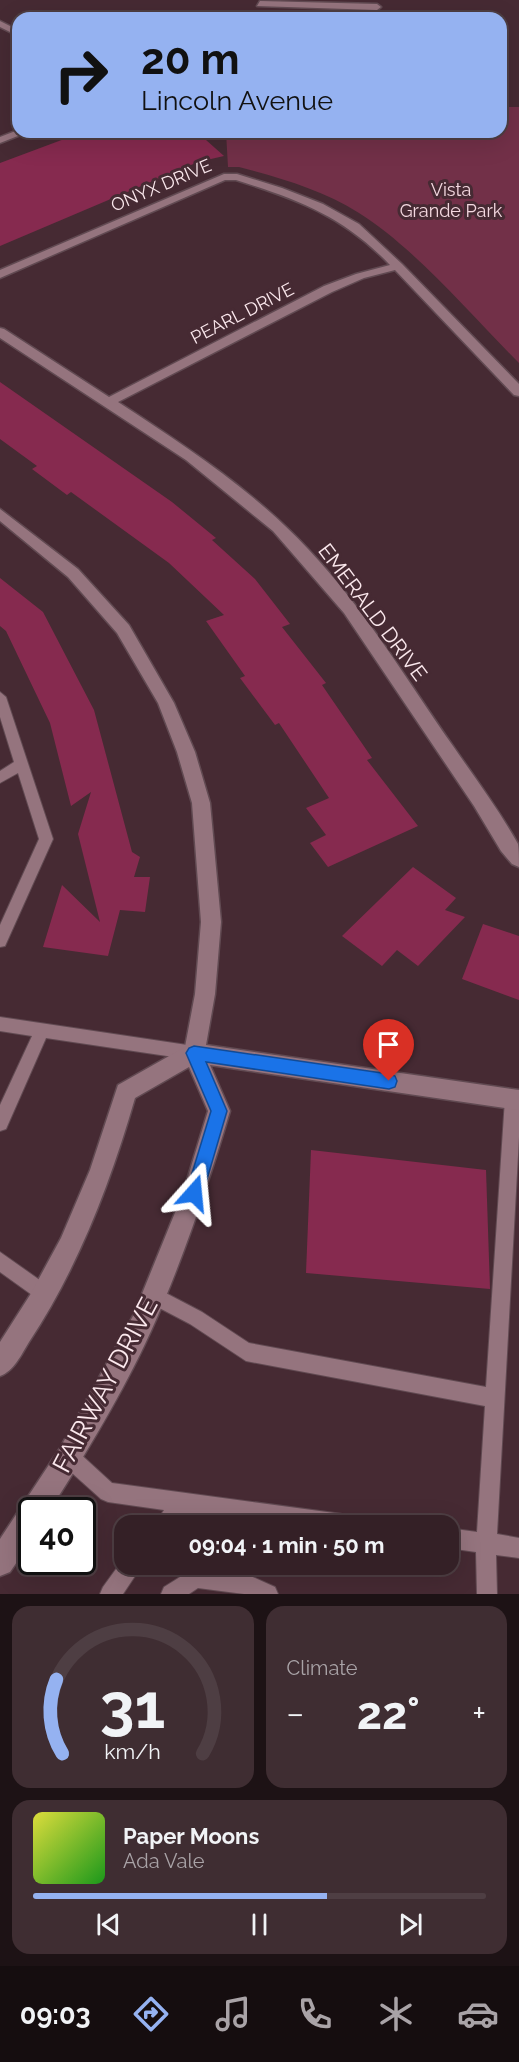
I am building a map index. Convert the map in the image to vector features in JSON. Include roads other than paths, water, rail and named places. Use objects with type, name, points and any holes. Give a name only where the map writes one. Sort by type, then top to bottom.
[{"type":"street","points":[[261,4],[377,3]]},
{"type":"street","points":[[4,38],[12,35]]},
{"type":"street","name":"ONYX DRIVE","points":[[0,274],[224,177],[237,177],[278,190],[339,216],[369,237],[519,392]]},
{"type":"street","name":"PEARL DRIVE","points":[[107,403],[328,289],[360,276],[398,266]]},
{"type":"street","name":"EMERALD DRIVE","points":[[0,332],[191,459],[252,503],[285,533],[317,567],[370,636],[507,846],[519,859]]},
{"type":"street","points":[[0,514],[73,573],[110,614],[144,662],[166,703],[186,752],[201,803],[211,922],[205,994],[194,1053]]},
{"type":"street","points":[[0,1364],[45,1294],[97,1180],[126,1092],[194,1053],[516,1100]]},
{"type":"street","name":"FAIRWAY DRIVE","points":[[43,1497],[69,1457],[128,1353],[154,1296],[194,1193],[219,1111],[194,1053]]},
{"type":"street","points":[[0,1562],[18,1536]]},
{"type":"lane","points":[[0,941],[46,839],[1,703]]},
{"type":"lane","points":[[0,778],[21,764]]},
{"type":"lane","points":[[0,1024],[194,1053]]},
{"type":"lane","points":[[0,1123],[42,1030]]},
{"type":"lane","points":[[487,1594],[486,1543],[494,1398],[512,1218],[516,1100]]},
{"type":"lane","points":[[0,1261],[45,1294]]},
{"type":"lane","points":[[154,1296],[196,1318],[246,1352],[494,1398]]},
{"type":"lane","points":[[69,1457],[108,1492],[280,1515]]},
{"type":"lane","points":[[172,1515],[182,1501]]},
{"type":"lane","points":[[459,1539],[519,1548]]},
{"type":"lane","points":[[110,1594],[125,1575]]},
{"type":"lane","points":[[171,1594],[196,1577],[246,1584],[268,1594]]},
{"type":"park label","name":"Vista Grande Park","points":[[451,199]]}]
